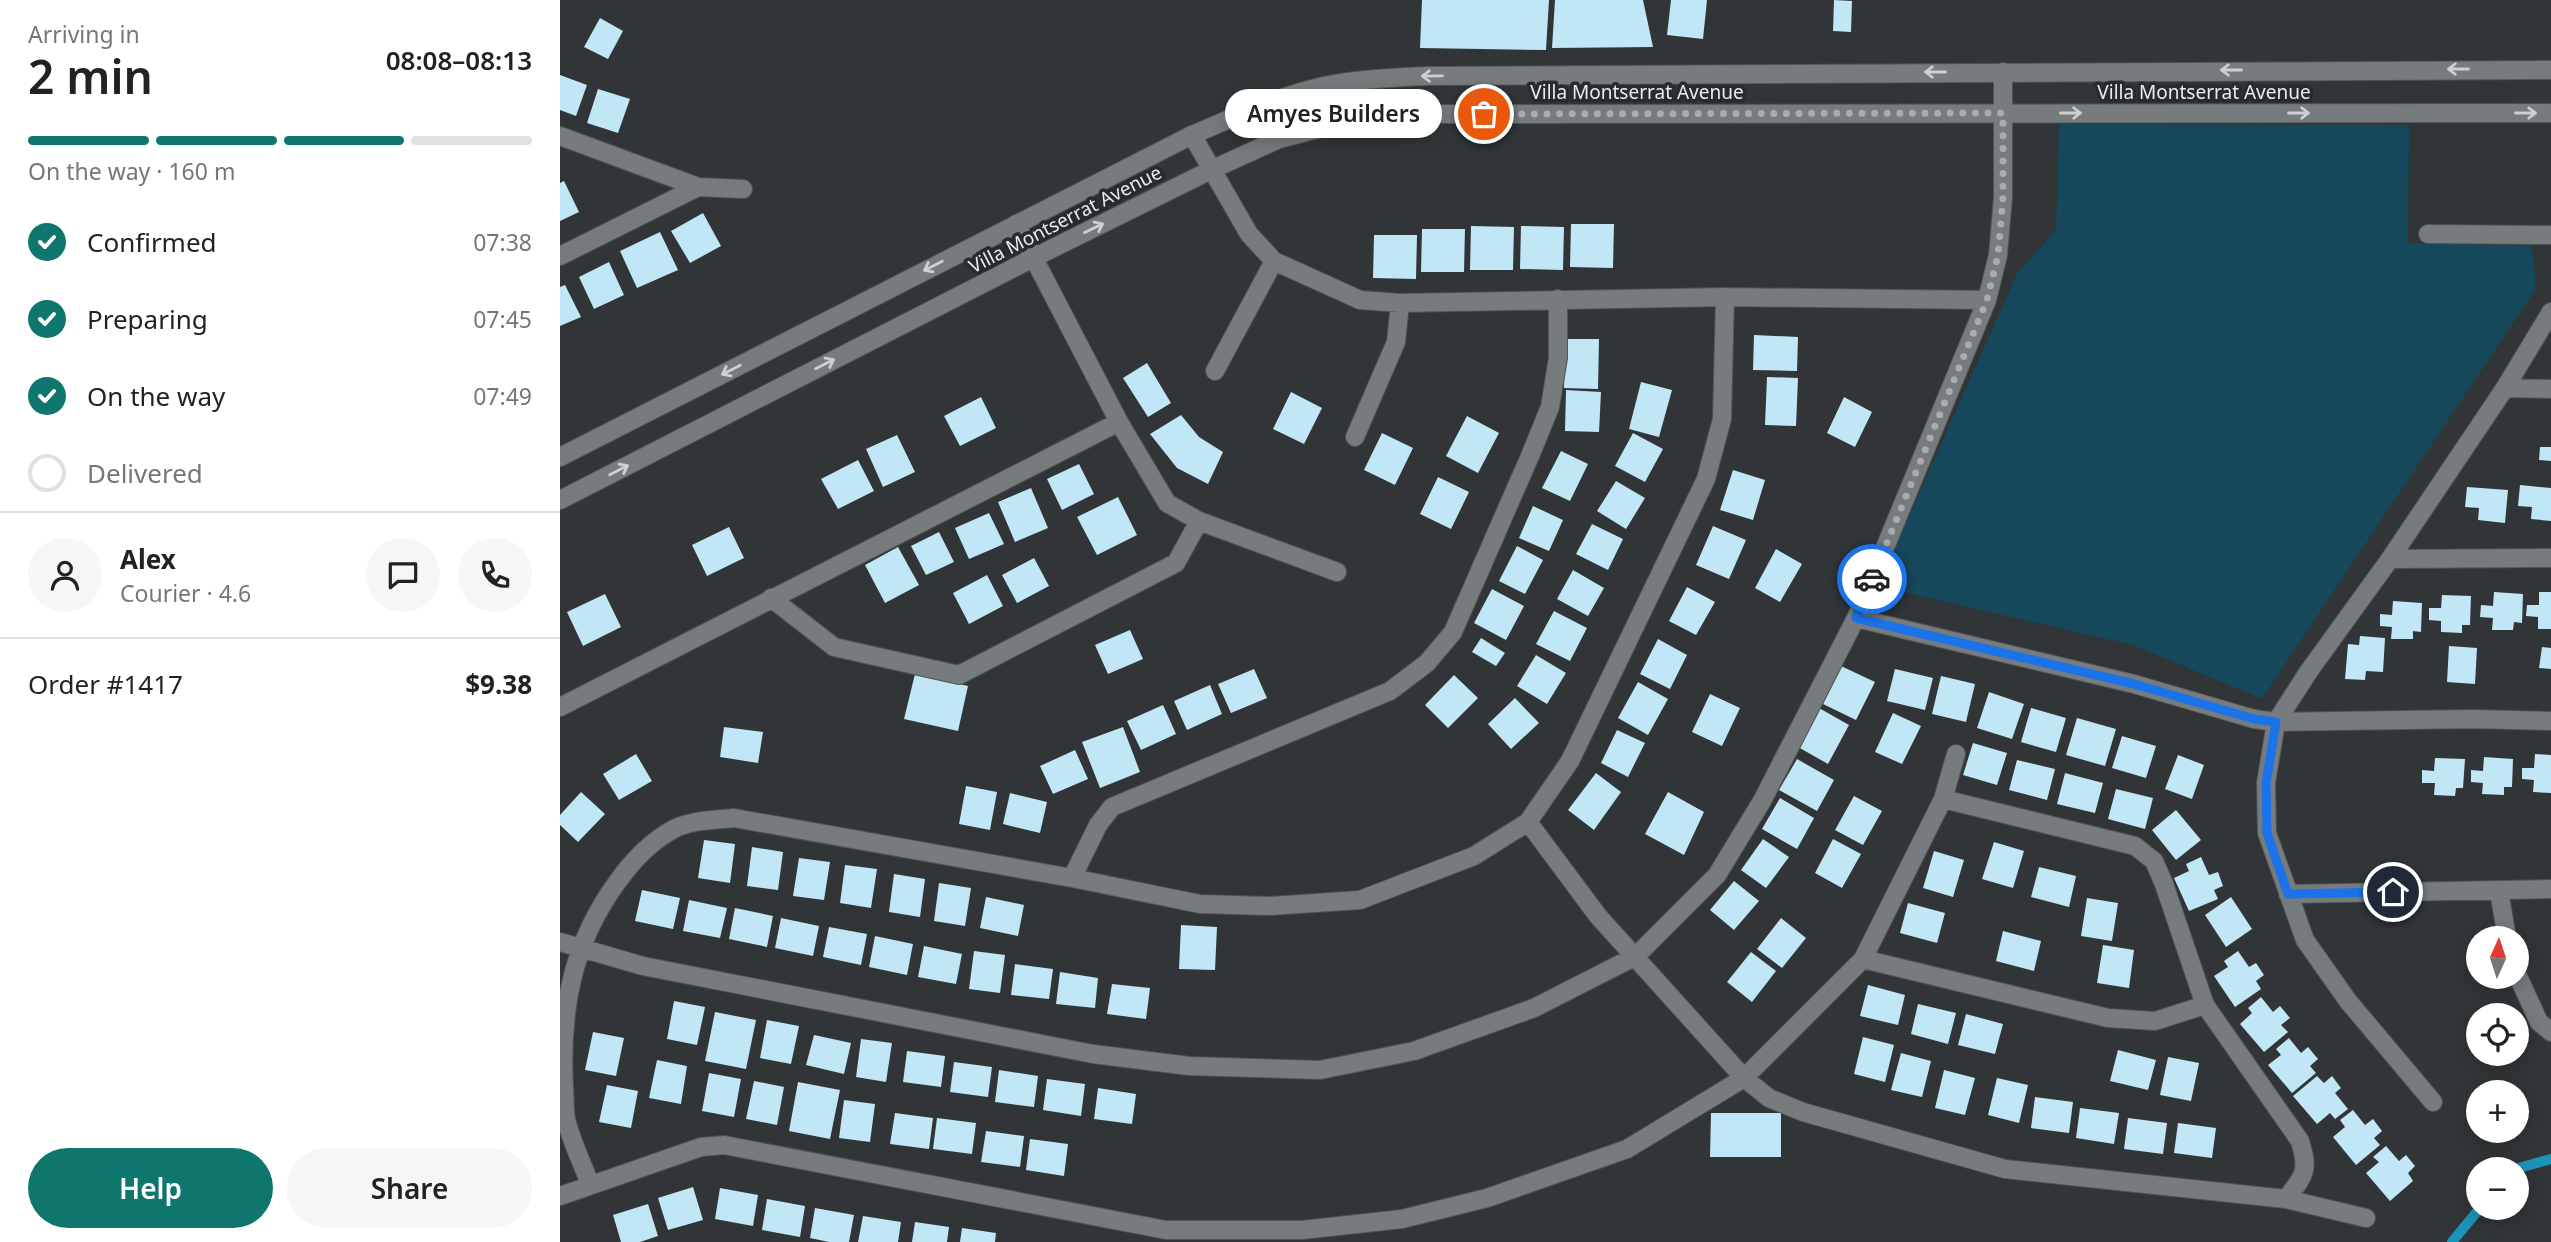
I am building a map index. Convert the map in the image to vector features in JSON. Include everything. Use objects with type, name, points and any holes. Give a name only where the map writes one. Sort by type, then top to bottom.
[{"type":"street","name":"Villa Montserrat Avenue","points":[[560,457],[1192,135],[1269,102],[1322,86],[1366,79],[1440,76],[2551,70]]},
{"type":"street","points":[[560,942],[643,966],[1093,1054],[1189,1066],[1320,1070],[1414,1051],[1534,1008],[1636,956],[1717,875],[1762,801],[1856,618],[1987,300],[1998,255],[2003,197],[2003,72]]},
{"type":"street","name":"Villa Montserrat Avenue","points":[[560,500],[1211,170],[1279,139],[1344,122],[1383,115],[2551,113]]},
{"type":"street","points":[[1192,135],[1248,234],[1274,261],[1360,300],[1400,303],[1725,297],[1987,300]]},
{"type":"street","points":[[560,136],[698,187],[743,189]]},
{"type":"street","points":[[560,256],[698,187]]},
{"type":"street","points":[[1016,224],[1119,422],[1167,503],[1199,521],[1337,572]]},
{"type":"street","points":[[2428,234],[2551,235]]},
{"type":"street","points":[[1215,371],[1274,261]]},
{"type":"street","points":[[590,1184],[566,1119],[563,1063],[564,1020],[569,988],[580,948],[602,902],[638,853],[673,829],[734,818],[1072,877],[1200,904],[1269,906],[1360,900],[1474,856],[1528,821],[1570,761],[1706,479],[1721,419],[1725,297]]},
{"type":"street","points":[[1072,877],[1098,825],[1112,807],[1390,691],[1427,663],[1453,632],[1550,407],[1558,358],[1558,299]]},
{"type":"street","points":[[1355,437],[1396,342],[1400,303]]},
{"type":"street","points":[[2433,1102],[2348,1001],[2305,940],[2267,833],[2266,783],[2276,722],[2505,388],[2551,312]]},
{"type":"street","points":[[2505,388],[2551,389]]},
{"type":"street","points":[[560,707],[1119,422]]},
{"type":"street","points":[[771,598],[834,647],[959,675],[1176,563],[1199,521]]},
{"type":"street","points":[[2390,559],[2551,558]]},
{"type":"street","points":[[1856,618],[2134,684],[2254,719],[2276,722],[2448,719],[2551,721]]},
{"type":"street","points":[[560,1196],[701,1147],[724,1145],[1166,1230],[1302,1230],[1402,1219],[1487,1198],[1627,1149],[1744,1079],[1863,959],[1944,799],[1956,754]]},
{"type":"street","points":[[1944,799],[2135,846],[2154,861],[2205,1004],[2300,1141],[2306,1163],[2300,1181],[2286,1199]]},
{"type":"street","points":[[1528,821],[1598,916],[1744,1079],[1769,1098],[1803,1112],[2004,1169],[2286,1199],[2366,1218]]},
{"type":"street","points":[[2288,894],[2551,889]]},
{"type":"street","points":[[2499,891],[2505,926]]},
{"type":"street","points":[[1863,959],[2108,1018],[2155,1021],[2205,1004]]},
{"type":"street","points":[[2524,989],[2539,1021],[2551,1032]]},
{"type":"shaded area","points":[[2059,124],[2409,125],[2408,243],[2531,246],[2535,290],[2262,699],[2133,645],[1894,590],[1896,545],[2017,274],[2056,230]]},
{"type":"building","points":[[1422,0],[1549,0],[1546,50],[1420,48]]},
{"type":"building","points":[[1555,0],[1643,0],[1653,47],[1552,48]]},
{"type":"building","points":[[1671,0],[1707,0],[1703,39],[1667,35]]},
{"type":"building","points":[[1834,0],[1852,1],[1851,32],[1833,31]]},
{"type":"building","points":[[600,18],[623,31],[608,59],[584,47]]},
{"type":"building","points":[[560,75],[587,85],[576,116],[560,110]]},
{"type":"building","points":[[598,89],[630,99],[618,133],[587,123]]},
{"type":"building","points":[[564,181],[579,212],[560,221],[560,183]]},
{"type":"building","points":[[703,213],[721,246],[690,263],[671,231]]},
{"type":"building","points":[[1571,224],[1614,224],[1613,268],[1570,267]]},
{"type":"building","points":[[1471,226],[1514,227],[1513,270],[1470,270]]},
{"type":"building","points":[[1521,226],[1564,227],[1563,270],[1520,269]]},
{"type":"building","points":[[1422,229],[1465,229],[1464,272],[1421,272]]},
{"type":"building","points":[[660,232],[678,270],[637,288],[620,251]]},
{"type":"building","points":[[1374,235],[1417,235],[1416,279],[1373,278]]},
{"type":"building","points":[[609,262],[624,295],[594,309],[579,277]]},
{"type":"building","points":[[565,285],[581,317],[560,326],[560,287]]},
{"type":"building","points":[[1754,335],[1798,337],[1797,371],[1753,370]]},
{"type":"building","points":[[1565,339],[1599,339],[1598,389],[1564,388]]},
{"type":"building","points":[[1147,363],[1171,403],[1148,417],[1123,378]]},
{"type":"building","points":[[1767,377],[1798,378],[1796,426],[1765,425]]},
{"type":"building","points":[[1641,382],[1672,390],[1659,437],[1629,429]]},
{"type":"building","points":[[1566,390],[1601,392],[1599,432],[1565,431]]},
{"type":"building","points":[[1291,392],[1322,408],[1304,444],[1273,429]]},
{"type":"building","points":[[981,397],[996,428],[960,446],[944,416]]},
{"type":"building","points":[[1844,397],[1872,412],[1855,447],[1827,433]]},
{"type":"building","points":[[1181,415],[1199,437],[1223,452],[1208,484],[1177,468],[1150,434]]},
{"type":"building","points":[[1467,416],[1499,433],[1478,473],[1446,456]]},
{"type":"building","points":[[1382,433],[1413,448],[1395,485],[1364,470]]},
{"type":"building","points":[[1633,433],[1663,449],[1645,482],[1615,466]]},
{"type":"building","points":[[897,435],[915,472],[883,487],[866,449]]},
{"type":"building","points":[[2540,447],[2551,447],[2551,461],[2539,460]]},
{"type":"building","points":[[1561,451],[1588,464],[1570,501],[1542,488]]},
{"type":"building","points":[[858,460],[874,491],[838,509],[821,479]]},
{"type":"building","points":[[1079,464],[1094,494],[1062,510],[1047,479]]},
{"type":"building","points":[[1733,470],[1765,480],[1753,520],[1720,510]]},
{"type":"building","points":[[1438,477],[1469,492],[1451,529],[1420,514]]},
{"type":"building","points":[[1616,481],[1645,498],[1626,529],[1597,511]]},
{"type":"building","points":[[2520,485],[2551,488],[2551,521],[2531,519],[2532,507],[2518,506]]},
{"type":"building","points":[[2467,487],[2508,490],[2505,523],[2478,520],[2479,508],[2465,507]]},
{"type":"building","points":[[1031,488],[1048,528],[1015,542],[998,502]]},
{"type":"building","points":[[1118,497],[1137,535],[1097,555],[1077,517]]},
{"type":"building","points":[[1533,506],[1563,520],[1549,551],[1519,538]]},
{"type":"building","points":[[989,513],[1004,544],[969,559],[955,528]]},
{"type":"building","points":[[1592,524],[1623,539],[1608,570],[1576,554]]},
{"type":"building","points":[[1713,526],[1746,540],[1729,579],[1696,565]]},
{"type":"building","points":[[729,527],[744,558],[707,576],[692,545]]},
{"type":"building","points":[[939,532],[954,562],[926,575],[911,546]]},
{"type":"building","points":[[1517,546],[1543,560],[1525,594],[1499,581]]},
{"type":"building","points":[[898,547],[919,585],[885,603],[865,565]]},
{"type":"building","points":[[1776,549],[1802,564],[1780,602],[1755,588]]},
{"type":"building","points":[[1034,558],[1049,586],[1017,603],[1002,575]]},
{"type":"building","points":[[1573,570],[1604,588],[1588,616],[1557,599]]},
{"type":"building","points":[[987,575],[1003,606],[969,624],[953,593]]},
{"type":"building","points":[[1687,587],[1715,602],[1696,635],[1669,621]]},
{"type":"building","points":[[1492,589],[1524,606],[1506,640],[1474,623]]},
{"type":"building","points":[[2494,592],[2523,594],[2522,623],[2514,622],[2513,630],[2492,630],[2493,618],[2480,617],[2481,605],[2493,606]]},
{"type":"building","points":[[2539,592],[2551,592],[2551,629],[2538,629],[2538,617],[2526,616],[2527,605],[2539,605]]},
{"type":"building","points":[[605,594],[621,627],[583,646],[567,612]]},
{"type":"building","points":[[2442,595],[2471,596],[2470,625],[2462,625],[2462,633],[2441,632],[2441,621],[2429,620],[2429,608],[2441,608]]},
{"type":"building","points":[[2393,601],[2422,603],[2421,632],[2413,631],[2413,639],[2391,639],[2392,627],[2380,626],[2380,614],[2392,615]]},
{"type":"building","points":[[1554,611],[1587,628],[1570,661],[1536,644]]},
{"type":"building","points":[[1130,630],[1143,659],[1108,674],[1095,645]]},
{"type":"building","points":[[2360,636],[2385,638],[2383,672],[2366,671],[2365,680],[2345,679],[2348,644],[2359,645]]},
{"type":"building","points":[[1481,638],[1505,653],[1496,666],[1472,652]]},
{"type":"building","points":[[1658,639],[1687,655],[1670,689],[1640,674]]},
{"type":"building","points":[[2449,646],[2477,648],[2475,684],[2447,682]]},
{"type":"building","points":[[2542,647],[2551,648],[2551,669],[2539,668]]},
{"type":"building","points":[[1536,655],[1566,673],[1547,704],[1517,686]]},
{"type":"building","points":[[1841,666],[1875,682],[1856,720],[1823,704]]},
{"type":"building","points":[[1254,669],[1267,698],[1231,713],[1218,684]]},
{"type":"building","points":[[1895,669],[1933,678],[1925,710],[1887,701]]},
{"type":"building","points":[[915,674],[968,686],[958,731],[904,719]]},
{"type":"building","points":[[1454,675],[1478,698],[1448,728],[1425,705]]},
{"type":"building","points":[[1941,676],[1975,684],[1966,722],[1932,714]]},
{"type":"building","points":[[1638,682],[1668,699],[1648,735],[1618,718]]},
{"type":"building","points":[[1210,685],[1222,714],[1187,730],[1174,701]]},
{"type":"building","points":[[1989,692],[2024,704],[2012,739],[1977,728]]},
{"type":"building","points":[[1710,694],[1740,708],[1722,746],[1692,732]]},
{"type":"building","points":[[1515,698],[1539,723],[1511,749],[1488,724]]},
{"type":"building","points":[[1163,705],[1176,734],[1141,750],[1127,721]]},
{"type":"building","points":[[1819,708],[1849,725],[1828,764],[1798,747]]},
{"type":"building","points":[[2031,708],[2066,718],[2056,752],[2021,742]]},
{"type":"building","points":[[1893,713],[1921,726],[1902,764],[1875,752]]},
{"type":"building","points":[[2077,718],[2116,729],[2105,766],[2066,755]]},
{"type":"building","points":[[724,727],[763,732],[758,763],[720,757]]},
{"type":"building","points":[[1123,727],[1140,772],[1100,788],[1082,742]]},
{"type":"building","points":[[1617,730],[1645,743],[1628,777],[1601,763]]},
{"type":"building","points":[[2122,736],[2156,746],[2146,778],[2112,768]]},
{"type":"building","points":[[1973,743],[2007,753],[1997,785],[1963,775]]},
{"type":"building","points":[[1075,750],[1088,779],[1053,794],[1040,766]]},
{"type":"building","points":[[636,754],[652,781],[619,800],[603,774]]},
{"type":"building","points":[[2535,754],[2551,755],[2551,793],[2533,792],[2534,780],[2522,779],[2522,768],[2534,768]]},
{"type":"building","points":[[2178,755],[2204,765],[2192,799],[2165,789]]},
{"type":"building","points":[[2484,757],[2513,759],[2512,787],[2504,787],[2504,795],[2482,794],[2483,783],[2471,782],[2471,770],[2483,771]]},
{"type":"building","points":[[2435,758],[2465,759],[2463,788],[2456,788],[2455,796],[2434,795],[2435,783],[2422,783],[2422,770],[2434,771]]},
{"type":"building","points":[[1797,759],[1834,780],[1817,811],[1779,790]]},
{"type":"building","points":[[2017,760],[2055,769],[2047,800],[2009,790]]},
{"type":"building","points":[[1596,773],[1621,792],[1594,830],[1568,810]]},
{"type":"building","points":[[2065,773],[2103,783],[2095,813],[2057,804]]},
{"type":"building","points":[[966,786],[997,792],[990,830],[959,824]]},
{"type":"building","points":[[2116,789],[2153,798],[2145,829],[2108,819]]},
{"type":"building","points":[[581,792],[605,814],[578,842],[560,825],[560,815]]},
{"type":"building","points":[[1668,792],[1704,812],[1684,855],[1645,834]]},
{"type":"building","points":[[1010,793],[1047,802],[1040,833],[1003,824]]},
{"type":"building","points":[[1854,796],[1882,811],[1863,845],[1835,830]]},
{"type":"building","points":[[1780,798],[1814,818],[1797,849],[1762,829]]},
{"type":"building","points":[[2176,810],[2201,840],[2176,860],[2152,830]]},
{"type":"building","points":[[1763,839],[1789,857],[1766,888],[1741,870]]},
{"type":"building","points":[[1833,839],[1861,854],[1842,888],[1815,873]]},
{"type":"building","points":[[704,840],[735,844],[730,883],[698,878]]},
{"type":"building","points":[[1994,842],[2024,851],[2013,888],[1982,879]]},
{"type":"building","points":[[752,847],[783,852],[778,890],[747,886]]},
{"type":"building","points":[[1934,851],[1964,860],[1953,897],[1923,888]]},
{"type":"building","points":[[2201,857],[2209,875],[2218,872],[2223,886],[2214,890],[2218,899],[2189,911],[2174,878],[2189,871],[2186,864]]},
{"type":"building","points":[[799,858],[830,862],[824,900],[793,896]]},
{"type":"building","points":[[845,865],[877,869],[871,908],[840,903]]},
{"type":"building","points":[[2039,867],[2076,876],[2069,907],[2031,897]]},
{"type":"building","points":[[894,874],[925,879],[920,917],[889,912]]},
{"type":"building","points":[[1734,881],[1759,901],[1734,930],[1710,910]]},
{"type":"building","points":[[939,883],[971,888],[965,926],[934,921]]},
{"type":"building","points":[[642,890],[680,898],[673,929],[635,921]]},
{"type":"building","points":[[986,897],[1024,905],[1018,936],[980,928]]},
{"type":"building","points":[[2231,897],[2252,929],[2226,947],[2205,915]]},
{"type":"building","points":[[2087,898],[2118,903],[2112,941],[2081,936]]},
{"type":"building","points":[[689,900],[727,908],[720,938],[683,931]]},
{"type":"building","points":[[1908,903],[1945,913],[1937,943],[1900,933]]},
{"type":"building","points":[[735,908],[773,916],[767,947],[729,939]]},
{"type":"building","points":[[781,918],[819,926],[813,956],[775,948]]},
{"type":"building","points":[[1781,918],[1806,938],[1782,968],[1757,949]]},
{"type":"building","points":[[1181,925],[1217,927],[1215,970],[1179,969]]},
{"type":"building","points":[[829,927],[867,934],[861,965],[823,957]]},
{"type":"building","points":[[2003,931],[2041,941],[2034,971],[1996,961]]},
{"type":"building","points":[[875,936],[913,944],[907,975],[869,967]]},
{"type":"building","points":[[2103,945],[2134,950],[2129,988],[2097,983]]},
{"type":"building","points":[[924,946],[962,954],[956,984],[918,977]]},
{"type":"building","points":[[974,951],[1005,955],[1000,993],[969,989]]},
{"type":"building","points":[[2238,951],[2249,967],[2256,963],[2264,975],[2256,981],[2261,989],[2235,1007],[2214,976],[2228,967],[2224,961]]},
{"type":"building","points":[[1751,952],[1776,971],[1752,1002],[1727,982]]},
{"type":"building","points":[[1015,964],[1053,969],[1049,999],[1011,995]]},
{"type":"building","points":[[1060,972],[1098,978],[1095,1008],[1056,1004]]},
{"type":"building","points":[[1112,984],[1150,988],[1146,1019],[1107,1014]]},
{"type":"building","points":[[1868,985],[1905,995],[1898,1025],[1860,1016]]},
{"type":"building","points":[[2261,997],[2273,1012],[2280,1006],[2290,1018],[2281,1025],[2288,1032],[2264,1052],[2240,1024],[2252,1013],[2248,1008]]},
{"type":"building","points":[[674,1001],[705,1007],[697,1045],[667,1039]]},
{"type":"building","points":[[1918,1004],[1956,1013],[1948,1044],[1911,1034]]},
{"type":"building","points":[[715,1012],[756,1020],[746,1069],[705,1061]]},
{"type":"building","points":[[1966,1014],[2003,1024],[1995,1054],[1958,1045]]},
{"type":"building","points":[[767,1020],[799,1026],[791,1064],[760,1058]]},
{"type":"building","points":[[593,1032],[624,1038],[616,1076],[585,1070]]},
{"type":"building","points":[[814,1035],[851,1043],[844,1074],[806,1065]]},
{"type":"building","points":[[1863,1037],[1894,1045],[1885,1082],[1854,1074]]},
{"type":"building","points":[[2289,1038],[2301,1053],[2308,1047],[2318,1059],[2310,1066],[2316,1073],[2292,1093],[2268,1065],[2281,1055],[2276,1049]]},
{"type":"building","points":[[861,1039],[892,1043],[886,1082],[856,1077]]},
{"type":"building","points":[[2118,1050],[2156,1060],[2148,1090],[2110,1081]]},
{"type":"building","points":[[907,1051],[945,1056],[941,1087],[903,1082]]},
{"type":"building","points":[[1901,1053],[1931,1061],[1922,1097],[1891,1090]]},
{"type":"building","points":[[2168,1057],[2199,1063],[2191,1101],[2160,1095]]},
{"type":"building","points":[[657,1060],[687,1066],[681,1104],[649,1098]]},
{"type":"building","points":[[954,1062],[992,1067],[988,1097],[950,1092]]},
{"type":"building","points":[[999,1070],[1038,1076],[1034,1107],[995,1102]]},
{"type":"building","points":[[1944,1070],[1975,1078],[1965,1115],[1935,1108]]},
{"type":"building","points":[[709,1073],[741,1079],[734,1117],[702,1111]]},
{"type":"building","points":[[2317,1076],[2324,1083],[2332,1076],[2341,1088],[2335,1093],[2348,1109],[2335,1119],[2330,1113],[2317,1124],[2293,1096]]},
{"type":"building","points":[[1997,1078],[2028,1085],[2019,1123],[1988,1115]]},
{"type":"building","points":[[1047,1079],[1085,1084],[1081,1116],[1043,1110]]},
{"type":"building","points":[[754,1081],[784,1087],[777,1125],[746,1119]]},
{"type":"building","points":[[798,1082],[840,1090],[830,1139],[789,1131]]},
{"type":"building","points":[[607,1085],[638,1091],[631,1128],[599,1122]]},
{"type":"building","points":[[1098,1088],[1136,1094],[1132,1124],[1094,1119]]},
{"type":"building","points":[[2035,1097],[2073,1102],[2069,1133],[2031,1128]]},
{"type":"building","points":[[844,1100],[875,1104],[870,1142],[839,1138]]},
{"type":"building","points":[[2080,1108],[2119,1113],[2114,1144],[2076,1138]]},
{"type":"building","points":[[2353,1110],[2365,1125],[2373,1119],[2382,1131],[2374,1138],[2380,1145],[2356,1165],[2333,1137],[2345,1127],[2340,1120]]},
{"type":"building","points":[[895,1113],[933,1118],[929,1149],[890,1144]]},
{"type":"building","points":[[1711,1113],[1781,1113],[1781,1157],[1710,1157]]},
{"type":"building","points":[[937,1118],[976,1123],[972,1154],[933,1149]]},
{"type":"building","points":[[2128,1118],[2167,1123],[2163,1154],[2124,1149]]},
{"type":"building","points":[[2178,1123],[2216,1128],[2212,1158],[2174,1153]]},
{"type":"building","points":[[986,1131],[1024,1136],[1020,1167],[981,1162]]},
{"type":"building","points":[[1030,1139],[1068,1144],[1064,1176],[1026,1170]]},
{"type":"building","points":[[2386,1146],[2399,1161],[2406,1155],[2415,1166],[2408,1173],[2413,1181],[2390,1201],[2366,1173],[2379,1162],[2373,1157]]},
{"type":"building","points":[[693,1187],[703,1220],[668,1230],[658,1198]]},
{"type":"building","points":[[720,1188],[758,1195],[753,1226],[715,1219]]},
{"type":"building","points":[[767,1199],[805,1206],[800,1237],[762,1230]]},
{"type":"building","points":[[648,1204],[658,1236],[640,1242],[621,1242],[613,1215]]},
{"type":"building","points":[[815,1208],[854,1215],[849,1242],[810,1238]]},
{"type":"building","points":[[863,1216],[901,1222],[898,1242],[858,1242]]},
{"type":"building","points":[[915,1222],[949,1227],[947,1242],[912,1242]]},
{"type":"building","points":[[962,1228],[996,1233],[995,1242],[960,1242]]},
{"type":"waterway","points":[[2529,1165],[2551,1159]]},
{"type":"waterway","points":[[2452,1242],[2470,1220]]},
{"type":"way so far","points":[[1484,114],[2003,113],[2003,197],[1998,255],[1987,300],[1872,579]]},
{"type":"place","name":"Amyes Builders","points":[[1484,114]]},
{"type":"route","points":[[1872,579],[1856,618],[2134,684],[2254,719],[2276,722],[2266,783],[2267,833],[2288,894],[2393,892]]}]
